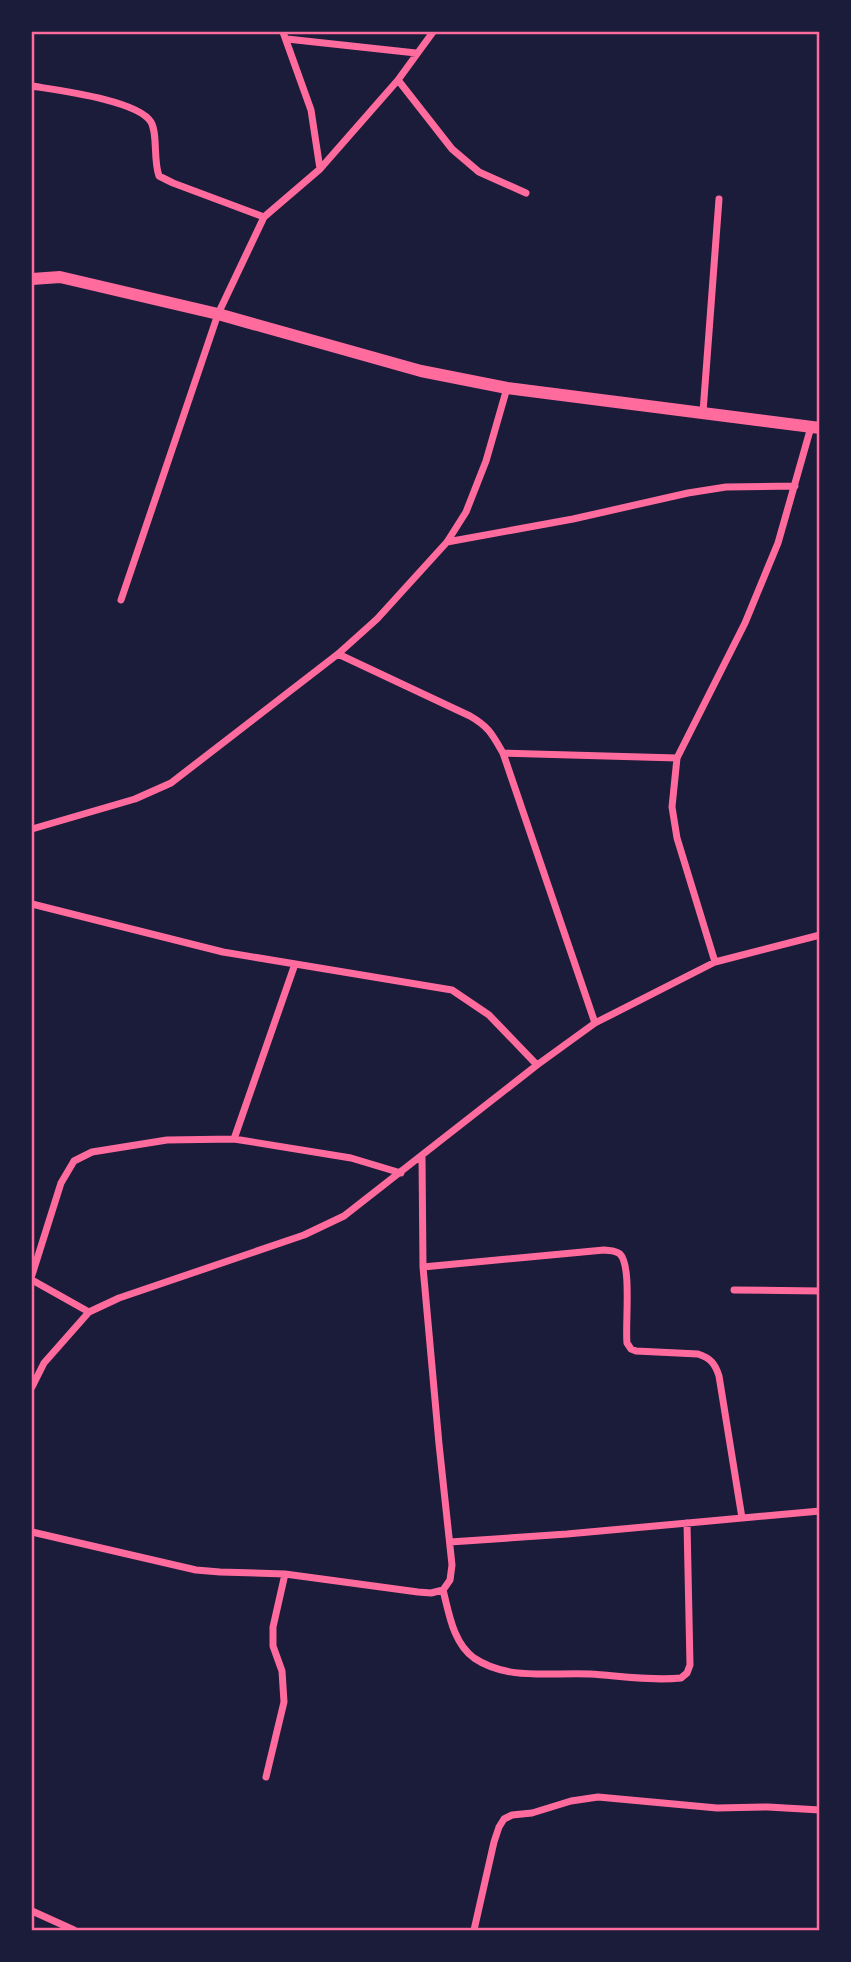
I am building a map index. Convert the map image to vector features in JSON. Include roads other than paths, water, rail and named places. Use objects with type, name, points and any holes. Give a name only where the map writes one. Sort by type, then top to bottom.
[{"type":"street","points":[[283,32],[310,110],[320,169]]},
{"type":"street","points":[[121,600],[218,314],[264,216],[320,169],[398,79],[433,32]]},
{"type":"street","points":[[287,40],[416,53]]},
{"type":"street","points":[[398,79],[452,149],[479,172],[526,193]]},
{"type":"street","points":[[32,86],[99,98],[144,115],[151,123],[154,134],[155,165],[159,176],[264,216]]},
{"type":"street","points":[[703,412],[719,199]]},
{"type":"street","points":[[32,279],[60,277],[218,314],[421,371],[507,388],[815,428],[778,542],[745,623],[677,758],[672,807],[677,838],[715,961]]},
{"type":"street","points":[[32,829],[135,799],[171,783],[338,654],[377,619],[447,542],[466,512],[486,461],[507,388]]},
{"type":"street","points":[[447,542],[573,519],[688,493],[726,487],[794,486]]},
{"type":"street","points":[[338,654],[485,725],[503,753],[595,1023]]},
{"type":"street","points":[[503,753],[677,758]]},
{"type":"street","points":[[32,904],[223,952],[452,990],[489,1015],[537,1065]]},
{"type":"street","points":[[32,1387],[44,1363],[89,1312],[120,1298],[304,1236],[344,1216],[595,1023],[715,961],[820,935]]},
{"type":"street","points":[[234,1139],[295,964]]},
{"type":"street","points":[[32,1275],[61,1183],[74,1161],[92,1152],[167,1140],[234,1139],[351,1158],[401,1173]]},
{"type":"street","points":[[32,1532],[195,1570],[285,1574],[418,1592],[443,1590],[450,1580],[452,1566],[423,1267],[422,1156]]},
{"type":"street","points":[[423,1267],[604,1251],[614,1251],[621,1255],[625,1262],[626,1277],[626,1336],[632,1349],[698,1354],[715,1364],[742,1518]]},
{"type":"street","points":[[32,1280],[89,1312]]},
{"type":"street","points":[[734,1290],[820,1291]]},
{"type":"street","points":[[450,1542],[820,1511]]},
{"type":"street","points":[[443,1590],[456,1634],[463,1647],[473,1657],[496,1668],[525,1674],[681,1678],[690,1665],[687,1522]]},
{"type":"street","points":[[267,1777],[284,1702],[282,1671],[273,1646],[273,1627],[285,1574]]},
{"type":"street","points":[[474,1930],[494,1842],[499,1827],[512,1815],[532,1813],[571,1801],[598,1797],[718,1808],[820,1810]]},
{"type":"street","points":[[32,1911],[74,1930]]}]
